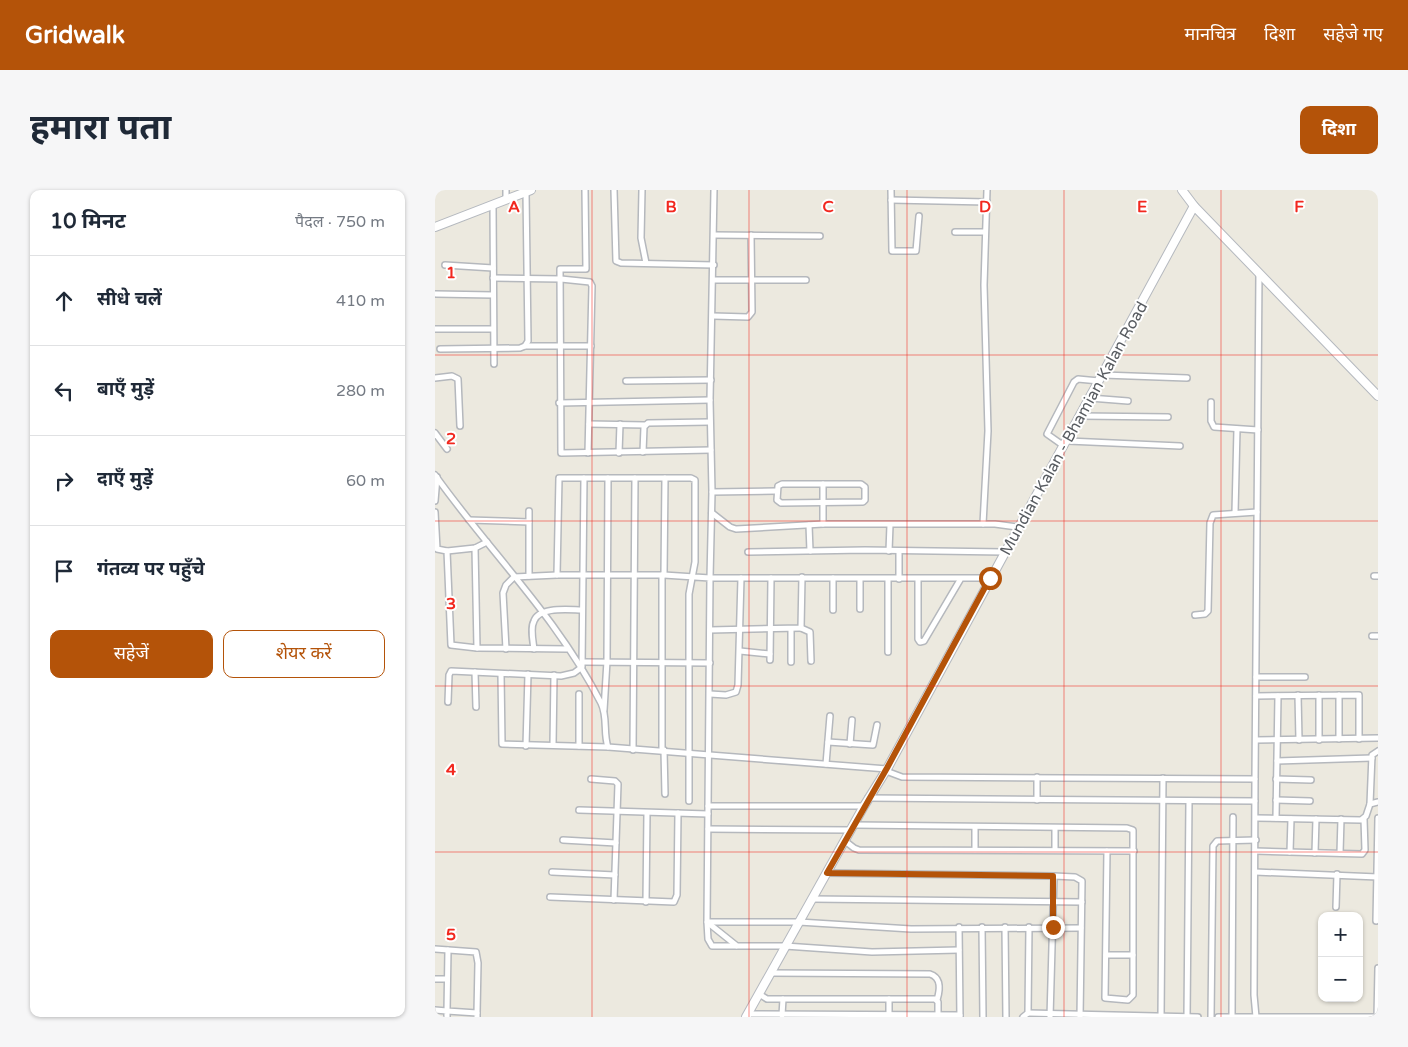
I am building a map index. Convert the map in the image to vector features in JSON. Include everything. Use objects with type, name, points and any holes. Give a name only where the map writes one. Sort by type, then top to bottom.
[{"type":"street","points":[[506,190],[506,200]]},
{"type":"street","points":[[585,190],[586,269],[561,269],[559,403],[561,452],[711,450]]},
{"type":"street","points":[[614,190],[616,260],[621,263],[714,265]]},
{"type":"street","points":[[642,190],[641,238],[646,263]]},
{"type":"street","points":[[714,190],[710,400],[712,513],[708,753],[708,939],[712,946],[785,946],[872,952],[959,950]]},
{"type":"street","points":[[891,190],[891,251],[916,251],[919,216]]},
{"type":"street","points":[[983,524],[988,431],[984,285],[987,190]]},
{"type":"street","points":[[1182,190],[1194,206],[1378,396]]},
{"type":"street","points":[[435,227],[529,191],[528,341],[525,346]]},
{"type":"street","points":[[891,200],[987,202]]},
{"type":"street","points":[[493,205],[494,364]]},
{"type":"street","name":"Mundian Kalan - Bhamian Kalan Road","points":[[747,1016],[868,798],[887,770],[1017,527],[1066,444],[1194,206]]},
{"type":"street","points":[[955,232],[985,232]]},
{"type":"street","points":[[714,235],[821,236]]},
{"type":"street","points":[[713,316],[751,315],[751,235]]},
{"type":"street","points":[[445,265],[493,268]]},
{"type":"street","points":[[1256,1017],[1254,995],[1259,273]]},
{"type":"street","points":[[493,278],[585,280],[592,286],[588,453]]},
{"type":"street","points":[[713,280],[806,280]]},
{"type":"street","points":[[436,294],[493,295]]},
{"type":"street","points":[[435,328],[493,329]]},
{"type":"street","points":[[440,349],[591,346]]},
{"type":"street","points":[[435,378],[453,376],[458,379],[460,426]]},
{"type":"street","points":[[1180,446],[1066,444],[1048,436],[1052,424],[1076,380],[1101,378],[1187,378]]},
{"type":"street","points":[[626,381],[711,380]]},
{"type":"street","points":[[1090,398],[1128,401]]},
{"type":"street","points":[[559,403],[710,400]]},
{"type":"street","points":[[1211,402],[1211,421],[1214,427],[1258,430]]},
{"type":"street","points":[[1081,416],[1168,417]]},
{"type":"street","points":[[589,424],[645,425],[710,422]]},
{"type":"street","points":[[619,452],[620,424]]},
{"type":"street","points":[[643,452],[645,425]]},
{"type":"street","points":[[1235,513],[1237,428]]},
{"type":"street","points":[[435,433],[447,448]]},
{"type":"street","points":[[435,501],[436,476]]},
{"type":"street","points":[[436,476],[543,612],[581,669],[604,711]]},
{"type":"street","points":[[557,575],[558,480],[561,478],[691,478],[695,480],[695,562],[691,576],[689,662],[689,800]]},
{"type":"street","points":[[448,702],[450,672],[569,675],[581,669],[583,662],[582,610],[585,478]]},
{"type":"street","points":[[608,478],[607,661],[604,711],[609,747]]},
{"type":"street","points":[[633,750],[635,478]]},
{"type":"street","points":[[665,478],[661,662],[665,794]]},
{"type":"street","points":[[782,484],[861,484],[865,487],[863,502],[781,503],[777,500],[776,491],[778,486],[782,484]]},
{"type":"street","points":[[823,484],[823,524]]},
{"type":"street","points":[[712,492],[776,491]]},
{"type":"street","points":[[529,510],[529,576]]},
{"type":"street","points":[[435,512],[438,550],[475,548],[487,542]]},
{"type":"street","points":[[1195,615],[1205,614],[1208,611],[1211,518],[1216,514],[1257,512]]},
{"type":"street","points":[[712,513],[730,527],[736,529],[823,524],[983,524],[1017,527]]},
{"type":"street","points":[[469,520],[529,522]]},
{"type":"street","points":[[809,525],[810,551]]},
{"type":"street","points":[[889,551],[890,525]]},
{"type":"street","points":[[475,548],[477,648]]},
{"type":"street","points":[[447,551],[450,644],[454,647],[477,648],[567,648]]},
{"type":"street","points":[[899,551],[899,579]]},
{"type":"street","points":[[748,552],[1004,552]]},
{"type":"street","points":[[506,648],[504,588],[514,577],[663,575],[711,578],[859,578],[888,580],[990,578]]},
{"type":"street","points":[[710,694],[726,695],[736,692],[740,652],[741,578]]},
{"type":"street","points":[[770,660],[771,578]]},
{"type":"street","points":[[801,628],[802,578]]},
{"type":"street","points":[[833,578],[833,610]]},
{"type":"street","points":[[859,578],[860,609]]},
{"type":"street","points":[[918,579],[918,639],[920,642],[924,640],[961,580]]},
{"type":"street","points":[[888,580],[888,652]]},
{"type":"street","points":[[534,649],[533,622],[543,612],[582,610]]},
{"type":"street","points":[[710,630],[801,628],[810,632],[811,661]]},
{"type":"street","points":[[791,629],[791,662]]},
{"type":"street","points":[[740,652],[770,654]]},
{"type":"street","points":[[583,662],[710,662]]},
{"type":"street","points":[[475,672],[476,707]]},
{"type":"street","points":[[501,674],[501,742],[505,745],[609,747],[633,750],[708,753],[887,770],[902,777],[1255,779]]},
{"type":"street","points":[[526,746],[528,674]]},
{"type":"street","points":[[553,745],[554,675]]},
{"type":"street","points":[[1256,678],[1305,677]]},
{"type":"street","points":[[579,694],[579,746]]},
{"type":"street","points":[[1299,695],[1299,740]]},
{"type":"street","points":[[1319,695],[1319,740]]},
{"type":"street","points":[[1339,695],[1339,739]]},
{"type":"street","points":[[1256,696],[1359,695],[1359,739]]},
{"type":"street","points":[[1276,818],[1278,696]]},
{"type":"street","points":[[826,764],[830,716]]},
{"type":"street","points":[[850,744],[852,720]]},
{"type":"street","points":[[828,742],[873,745],[877,725]]},
{"type":"street","points":[[1256,740],[1378,738]]},
{"type":"street","points":[[1255,851],[1364,852],[1366,817],[1370,804],[1372,758],[1374,752],[1378,751]]},
{"type":"street","points":[[1277,761],[1372,758]]},
{"type":"street","points":[[1037,777],[1037,800]]},
{"type":"street","points":[[1161,1016],[1163,778]]},
{"type":"street","points":[[591,779],[617,782],[615,900]]},
{"type":"street","points":[[1276,779],[1311,780]]},
{"type":"street","points":[[868,798],[1162,802],[1255,801]]},
{"type":"street","points":[[1276,800],[1310,802]]},
{"type":"street","points":[[1187,1017],[1189,801]]},
{"type":"street","points":[[1370,804],[1378,802]]},
{"type":"street","points":[[708,806],[864,806]]},
{"type":"street","points":[[579,810],[708,814]]},
{"type":"street","points":[[645,902],[647,813]]},
{"type":"street","points":[[550,897],[645,902],[670,902],[676,899],[678,813]]},
{"type":"street","points":[[1232,1017],[1233,817]]},
{"type":"street","points":[[1255,818],[1378,818],[1376,921]]},
{"type":"street","points":[[1290,852],[1291,819]]},
{"type":"street","points":[[1315,853],[1316,819]]},
{"type":"street","points":[[1340,853],[1341,819]]},
{"type":"street","points":[[708,829],[975,827],[1131,829],[1134,833],[1133,955],[1132,997],[1128,1000],[1108,1000],[1105,997],[1107,851]]},
{"type":"street","points":[[975,827],[975,850]]},
{"type":"street","points":[[1055,828],[1055,850]]},
{"type":"street","points":[[563,840],[616,843]]},
{"type":"street","points":[[1211,1017],[1213,846],[1217,841],[1255,840]]},
{"type":"street","points":[[845,841],[859,850],[1134,851]]},
{"type":"street","points":[[552,872],[615,875]]},
{"type":"street","points":[[1255,872],[1377,877]]},
{"type":"street","points":[[827,873],[1079,878],[1082,884],[1080,1015]]},
{"type":"street","points":[[1336,907],[1337,874]]},
{"type":"street","points":[[1050,1015],[1053,876]]},
{"type":"street","points":[[812,899],[1082,902]]},
{"type":"street","points":[[707,922],[799,922],[872,928],[1081,928]]},
{"type":"street","points":[[707,922],[737,946]]},
{"type":"street","points":[[747,1016],[960,1016],[959,927]]},
{"type":"street","points":[[982,927],[983,1017]]},
{"type":"street","points":[[1005,927],[1006,1017]]},
{"type":"street","points":[[1028,1013],[1029,927]]},
{"type":"street","points":[[435,949],[476,952],[478,963],[477,1015],[447,1014],[435,1010]]},
{"type":"street","points":[[447,1014],[448,950]]},
{"type":"street","points":[[1106,955],[1133,955]]},
{"type":"street","points":[[1218,1017],[1378,1017],[1378,968]]},
{"type":"street","points":[[771,973],[929,974],[937,979],[939,984],[938,1015]]},
{"type":"street","points":[[435,979],[447,979]]},
{"type":"street","points":[[759,994],[763,998],[783,999],[937,1000]]},
{"type":"street","points":[[783,999],[783,1015]]},
{"type":"street","points":[[889,999],[889,1015]]},
{"type":"street","points":[[1023,1017],[1024,1014],[1028,1013],[1198,1017]]},
{"type":"route","points":[[990,578],[887,768],[827,873],[908,876],[1053,876],[1053,927]]}]
